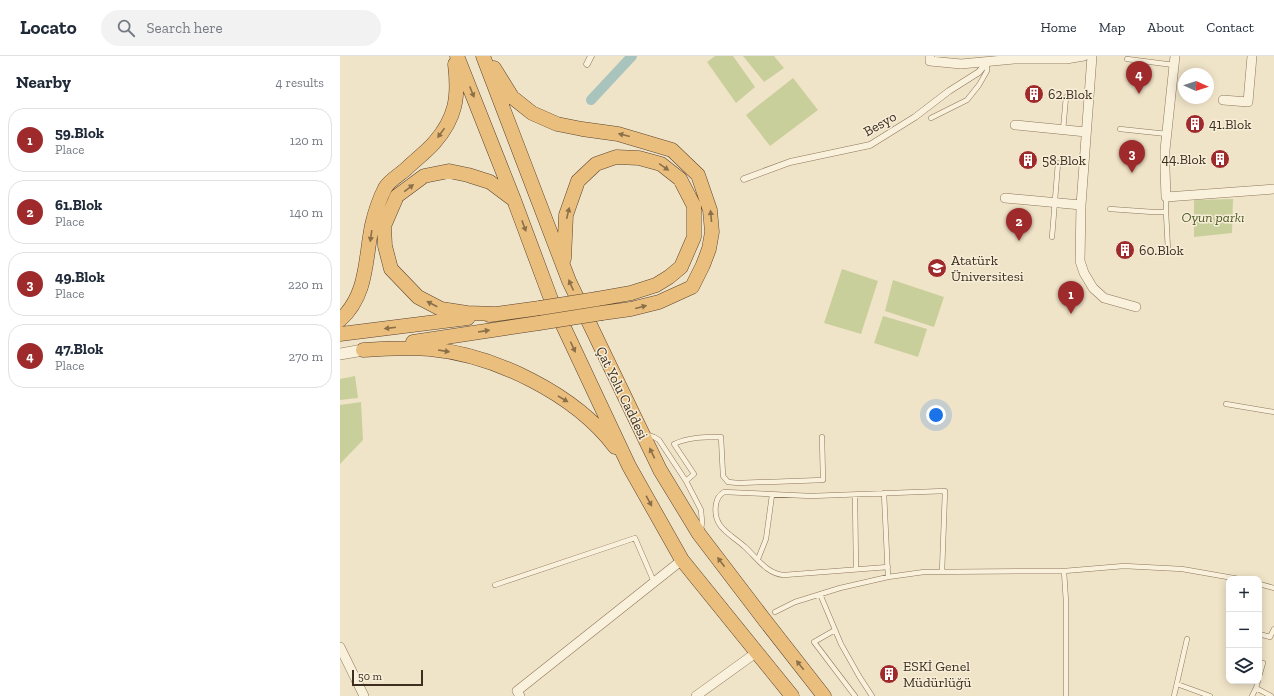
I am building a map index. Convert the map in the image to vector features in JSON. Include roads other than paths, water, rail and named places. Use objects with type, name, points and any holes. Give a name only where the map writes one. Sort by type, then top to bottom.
[{"type":"highway","points":[[340,320],[348,313],[359,295],[364,280],[372,226],[378,203],[386,186],[433,144],[444,130],[455,109],[457,83],[454,56]]},
{"type":"highway","name":"Çat Yolu Caddesi","points":[[457,56],[514,200],[552,302],[629,466],[682,560],[792,696]]},
{"type":"highway","name":"Çat Yolu Caddesi","points":[[483,56],[569,281],[595,338],[660,470],[700,534],[762,618],[824,696]]},
{"type":"highway","points":[[363,350],[631,309],[659,302],[692,287],[707,254],[712,232],[710,210],[698,175],[672,150],[618,134],[557,124],[532,113],[512,97],[487,56]]},
{"type":"highway","points":[[340,334],[540,308],[631,293],[656,285],[670,277],[681,267],[694,237],[694,206],[680,179],[661,164],[639,158],[616,157],[596,164],[578,181],[566,215],[564,266]]},
{"type":"highway","points":[[497,314],[467,313],[441,308],[418,297],[391,269],[385,246],[384,226],[397,196],[424,176],[449,171],[468,175],[490,182],[514,200]]},
{"type":"highway","points":[[363,350],[430,349],[467,355],[524,376],[574,406],[607,437],[629,466]]},
{"type":"street","points":[[587,64],[591,56]]},
{"type":"street","points":[[930,56],[930,61],[961,64],[987,62],[1006,58],[1066,59],[1084,56]]},
{"type":"street","points":[[1092,56],[1080,206],[1080,261],[1084,273],[1093,288],[1104,298],[1136,307]]},
{"type":"street","points":[[1224,100],[1248,102],[1252,56]]},
{"type":"street","points":[[1175,60],[1166,134],[1166,197],[1274,189]]},
{"type":"street","name":"Besyo","points":[[744,179],[790,162],[870,145],[915,117],[949,91],[980,72],[987,62]]},
{"type":"street","points":[[1015,125],[1086,132]]},
{"type":"street","points":[[1005,198],[1080,206]]},
{"type":"street","points":[[340,354],[363,350]]},
{"type":"street","points":[[520,696],[517,691],[682,560]]},
{"type":"street","points":[[340,647],[364,696]]},
{"type":"street","points":[[696,696],[757,652]]},
{"type":"lane","points":[[1127,59],[1175,60]]},
{"type":"lane","points":[[931,118],[967,100],[987,72],[987,62]]},
{"type":"lane","points":[[1063,130],[1066,97]]},
{"type":"lane","points":[[1120,129],[1166,134]]},
{"type":"lane","points":[[1052,237],[1058,163]]},
{"type":"lane","points":[[1166,197],[1168,250]]},
{"type":"lane","points":[[1110,209],[1166,212]]},
{"type":"lane","points":[[1226,404],[1274,412]]},
{"type":"lane","points":[[642,434],[651,435],[659,440],[686,481],[701,510],[702,522],[700,534]]},
{"type":"lane","points":[[686,481],[694,474],[674,444],[692,438],[706,437],[721,437],[723,476],[728,482],[738,483],[823,480],[822,437]]},
{"type":"lane","points":[[888,567],[778,575],[770,572],[744,546],[723,530],[719,524],[716,512],[719,494],[724,492],[811,496],[945,491],[942,572]]},
{"type":"lane","points":[[884,493],[888,577]]},
{"type":"lane","points":[[758,559],[766,539],[772,495]]},
{"type":"lane","points":[[855,495],[856,569]]},
{"type":"lane","points":[[495,585],[635,538],[654,582]]},
{"type":"lane","points":[[775,612],[795,602],[840,588],[888,577],[924,572],[1064,571],[1124,566],[1147,566],[1182,569],[1226,577]]},
{"type":"lane","points":[[1064,571],[1066,602],[1066,696]]},
{"type":"lane","points":[[1262,585],[1274,588]]},
{"type":"lane","points":[[820,594],[841,644],[872,696]]},
{"type":"lane","points":[[1262,635],[1270,637],[1274,629]]},
{"type":"lane","points":[[835,630],[814,642],[854,696]]},
{"type":"lane","points":[[1174,696],[1187,639]]},
{"type":"lane","points":[[1177,684],[1210,696]]},
{"type":"lane","points":[[1252,696],[1257,684]]},
{"type":"lane","points":[[1256,688],[1271,696]]},
{"type":"waterway","points":[[591,100],[632,56]]},
{"type":"place","name":"62.Blok","points":[[1034,94]]},
{"type":"place","name":"47.Blok","points":[[1139,94]]},
{"type":"place","name":"41.Blok","points":[[1195,124]]},
{"type":"place","name":"44.Blok","points":[[1220,159]]},
{"type":"place","name":"58.Blok","points":[[1028,160]]},
{"type":"place","name":"49.Blok","points":[[1132,173]]},
{"type":"place","name":"61.Blok","points":[[1019,241]]},
{"type":"place","name":"60.Blok","points":[[1125,250]]},
{"type":"place","name":"Atatürk Üniversitesi","points":[[937,268]]},
{"type":"place","name":"59.Blok","points":[[1071,314]]},
{"type":"place","name":"ESKİ Genel Müdürlüğü","points":[[889,674]]},
{"type":"park label","name":"Oyun parkı","points":[[1213,217]]}]
